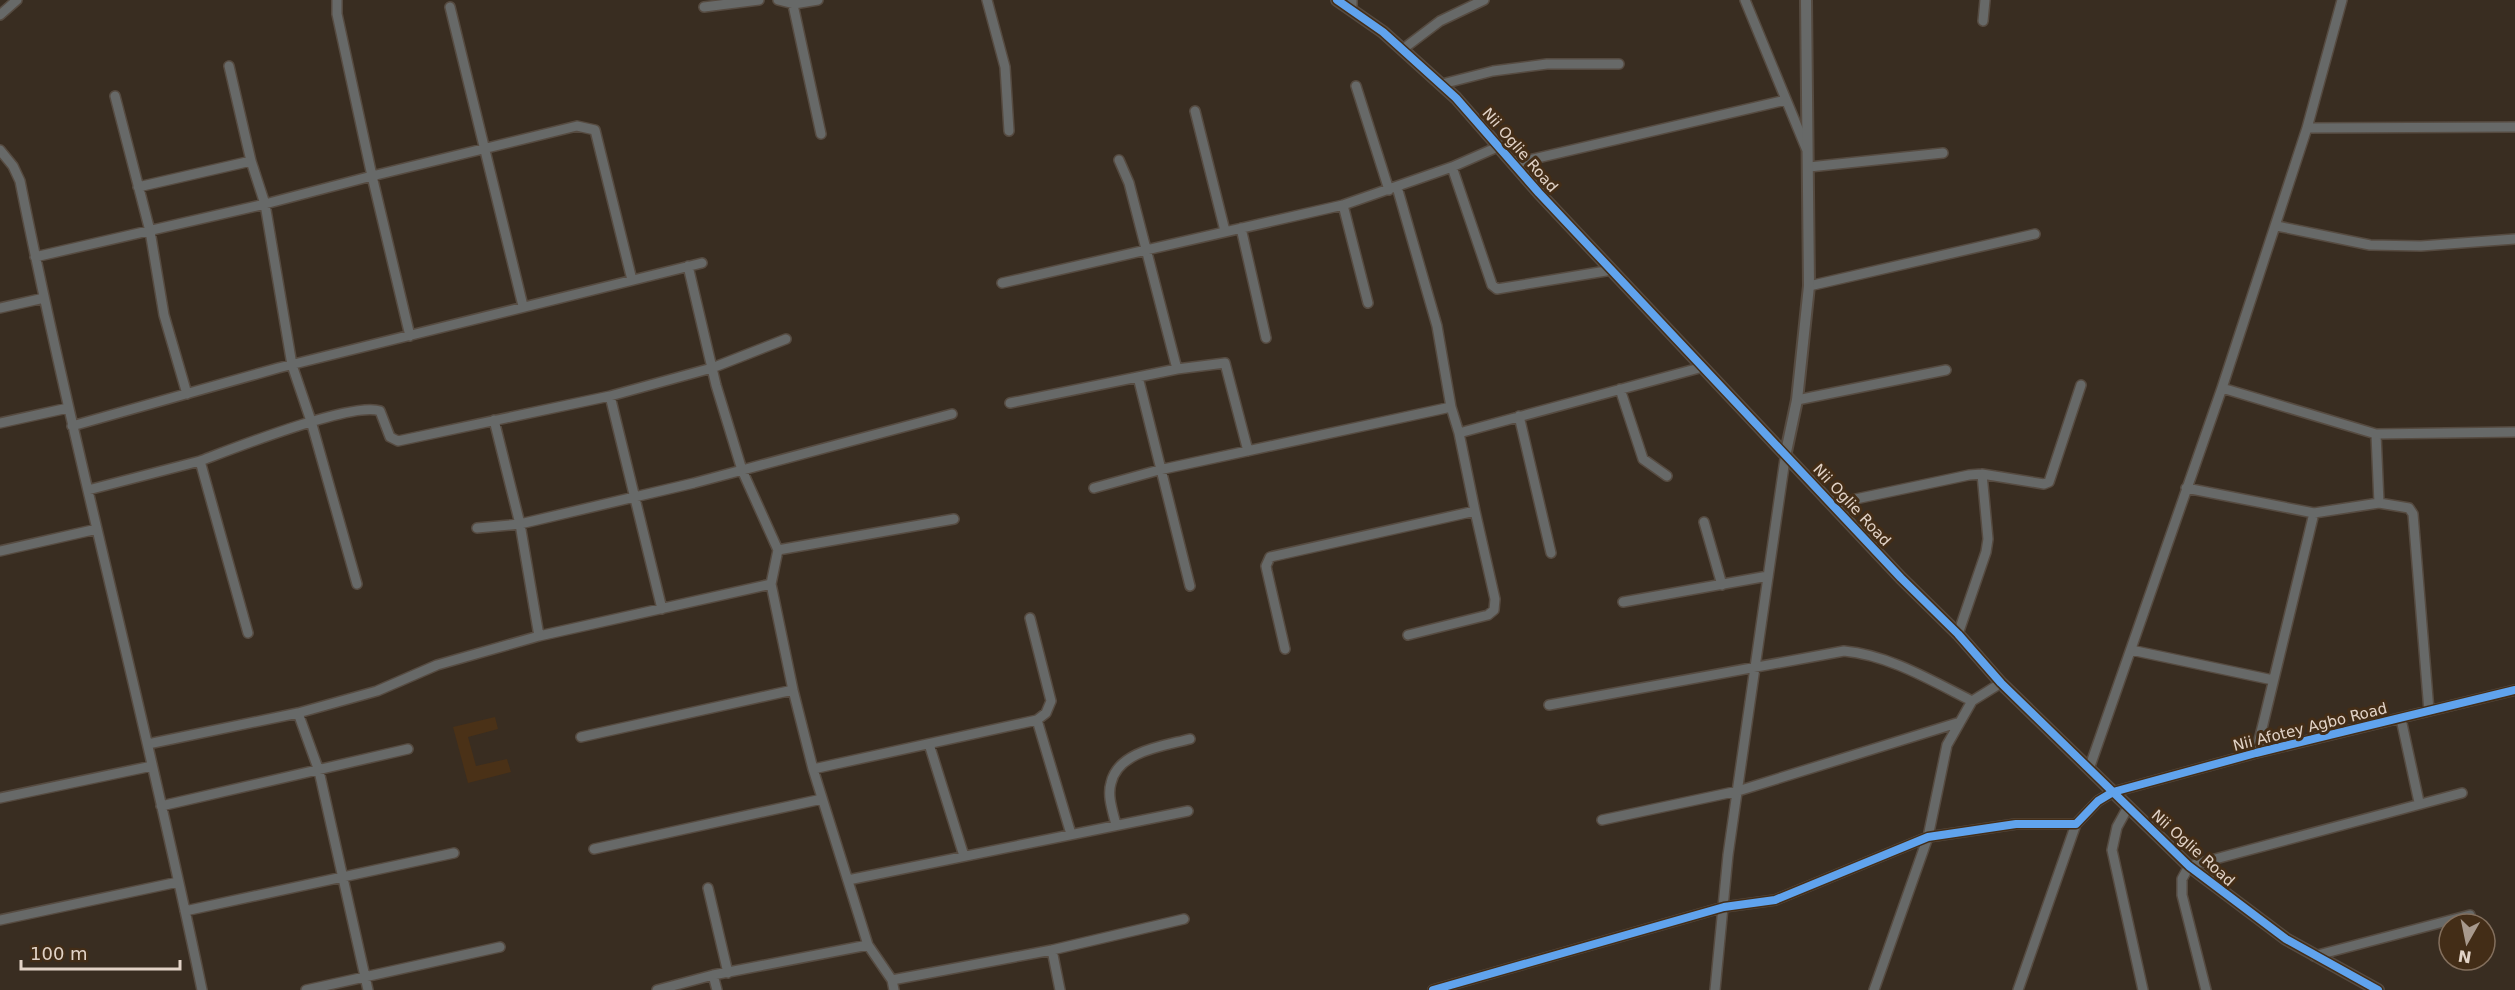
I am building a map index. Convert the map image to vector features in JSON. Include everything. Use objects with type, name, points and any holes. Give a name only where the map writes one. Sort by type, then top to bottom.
[{"type":"street","points":[[0,15],[17,0]]},
{"type":"street","points":[[337,0],[337,14],[372,177],[410,336]]},
{"type":"street","points":[[704,7],[759,0]]},
{"type":"street","points":[[778,0],[793,2],[818,0]]},
{"type":"street","points":[[987,0],[1005,68],[1009,131]]},
{"type":"street","name":"Nii Oglie Road","points":[[1337,0],[1352,5],[1442,84],[1516,163],[1539,193],[1786,452],[1832,504],[1958,634],[2001,683],[2189,866],[2256,919],[2314,956],[2378,990]]},
{"type":"street","points":[[1403,49],[1440,21],[1485,0]]},
{"type":"street","points":[[1745,0],[1809,161]]},
{"type":"street","points":[[1714,990],[1728,855],[1786,452],[1797,400],[1809,285],[1806,0]]},
{"type":"street","points":[[1983,21],[1985,0]]},
{"type":"street","points":[[2089,769],[2277,225],[2307,128],[2342,0]]},
{"type":"street","points":[[793,2],[821,134]]},
{"type":"street","points":[[450,7],[482,149],[523,306]]},
{"type":"street","points":[[1442,84],[1493,71],[1547,64],[1619,64]]},
{"type":"street","points":[[229,66],[251,162],[265,204],[292,365],[311,421],[357,584]]},
{"type":"street","points":[[1356,86],[1393,189],[1437,326],[1451,407],[1459,433],[1495,599],[1494,610],[1488,615],[1408,635]]},
{"type":"street","points":[[116,96],[150,231],[164,315],[187,394]]},
{"type":"street","points":[[1516,163],[1786,100]]},
{"type":"street","points":[[1195,111],[1225,231]]},
{"type":"street","points":[[35,257],[265,204],[577,126],[595,130],[632,280]]},
{"type":"street","points":[[2307,128],[2515,127]]},
{"type":"street","points":[[1002,283],[1343,205],[1452,167],[1500,146]]},
{"type":"street","points":[[0,150],[13,166],[20,181],[72,426],[148,744],[202,990]]},
{"type":"street","points":[[1809,161],[1943,153]]},
{"type":"street","points":[[1119,160],[1129,183],[1176,369]]},
{"type":"street","points":[[138,187],[251,162]]},
{"type":"street","points":[[1452,167],[1492,285],[1497,289],[1612,270]]},
{"type":"street","points":[[1343,205],[1368,303]]},
{"type":"street","points":[[2277,225],[2370,245],[2421,246],[2515,238]]},
{"type":"street","points":[[1241,228],[1266,338]]},
{"type":"street","points":[[1809,285],[2035,234]]},
{"type":"street","points":[[72,426],[292,365],[702,263]]},
{"type":"street","points":[[688,266],[712,368],[742,470],[778,550],[771,584],[793,690],[813,770],[868,945],[893,985],[1184,919]]},
{"type":"street","points":[[0,308],[44,297]]},
{"type":"street","points":[[88,490],[200,461],[311,421],[373,408],[380,411],[390,437],[398,441],[610,396],[712,368],[786,339]]},
{"type":"street","points":[[1010,403],[1176,369],[1225,363],[1248,451]]},
{"type":"street","points":[[1459,433],[1703,367]]},
{"type":"street","points":[[1797,400],[1946,370]]},
{"type":"street","points":[[1138,377],[1190,586]]},
{"type":"street","points":[[1832,504],[1982,474],[2044,484],[2049,482],[2081,386]]},
{"type":"street","points":[[2222,388],[2376,434],[2515,432]]},
{"type":"street","points":[[1620,389],[1643,459],[1667,476]]},
{"type":"street","points":[[610,396],[662,609]]},
{"type":"street","points":[[1094,488],[1160,470],[1451,407]]},
{"type":"street","points":[[0,423],[68,408]]},
{"type":"street","points":[[477,528],[520,524],[633,497],[952,414]]},
{"type":"street","points":[[1519,416],[1551,553]]},
{"type":"street","points":[[494,420],[520,524],[539,636]]},
{"type":"street","points":[[2376,434],[2379,504]]},
{"type":"street","points":[[200,461],[248,633]]},
{"type":"street","points":[[1958,634],[1986,552],[1988,539],[1982,474]]},
{"type":"street","points":[[2186,488],[2314,513],[2379,504],[2402,505],[2409,508],[2413,514],[2429,711]]},
{"type":"street","points":[[1285,649],[1266,566],[1270,557],[1475,511]]},
{"type":"street","points":[[2256,753],[2314,513]]},
{"type":"street","points":[[778,550],[954,519]]},
{"type":"street","points":[[1704,522],[1722,585]]},
{"type":"street","points":[[0,551],[98,529]]},
{"type":"street","points":[[1623,602],[1768,576]]},
{"type":"street","points":[[148,744],[298,713],[377,691],[437,665],[539,636],[771,584]]},
{"type":"street","points":[[813,770],[1037,720],[1046,713],[1051,701],[1030,618]]},
{"type":"street","points":[[2131,650],[2273,680]]},
{"type":"street","points":[[1549,705],[1836,652],[1857,652],[1927,678],[1972,701]]},
{"type":"street","points":[[1874,990],[1928,837],[1947,745],[1957,723],[1972,701],[2001,683]]},
{"type":"street","points":[[581,737],[793,690]]},
{"type":"street","name":"Nii Afotey Agbo Road","points":[[2113,792],[2256,753],[2515,690]]},
{"type":"street","points":[[298,713],[319,771],[367,976],[368,990]]},
{"type":"street","points":[[2401,719],[2419,802]]},
{"type":"street","points":[[1037,720],[1071,834]]},
{"type":"street","points":[[1602,820],[1738,791],[1957,723]]},
{"type":"street","points":[[1116,825],[1110,796],[1110,783],[1116,770],[1126,760],[1144,752],[1190,739]]},
{"type":"street","points":[[929,744],[964,856]]},
{"type":"street","points":[[161,806],[408,749]]},
{"type":"street","points":[[0,798],[152,766]]},
{"type":"street","points":[[2018,990],[2076,824],[2098,801],[2113,792]]},
{"type":"street","points":[[2206,990],[2182,895],[2182,879],[2189,866],[2419,802],[2462,793]]},
{"type":"street","points":[[594,849],[822,799]]},
{"type":"street","points":[[2128,807],[2117,827],[2112,850],[2143,990]]},
{"type":"street","points":[[848,880],[1188,811]]},
{"type":"street","points":[[1432,990],[1724,907],[1775,900],[1928,837],[2016,824],[2076,824]]},
{"type":"street","points":[[185,911],[454,852]]},
{"type":"street","points":[[0,920],[178,882]]},
{"type":"street","points":[[708,888],[728,973]]},
{"type":"street","points":[[2314,956],[2437,924]]},
{"type":"street","points":[[657,990],[713,975],[868,945]]},
{"type":"street","points":[[306,990],[500,947]]},
{"type":"street","points":[[1052,950],[1060,990]]},
{"type":"street","points":[[713,975],[717,990]]},
{"type":"street","points":[[2021,979],[2025,990]]},
{"type":"shaded area","points":[[495,717],[498,729],[468,737],[476,766],[507,759],[511,772],[468,783],[453,727]]},
{"type":"cycle path","points":[[1337,0],[1383,32],[1456,98],[1539,193],[1901,578],[1958,634],[2001,683],[2189,866],[2286,939],[2378,990]]},
{"type":"cycle path","points":[[1433,990],[1724,907],[1775,900],[1928,837],[2016,824],[2076,824],[2098,801],[2113,792],[2256,753],[2515,690]]}]
